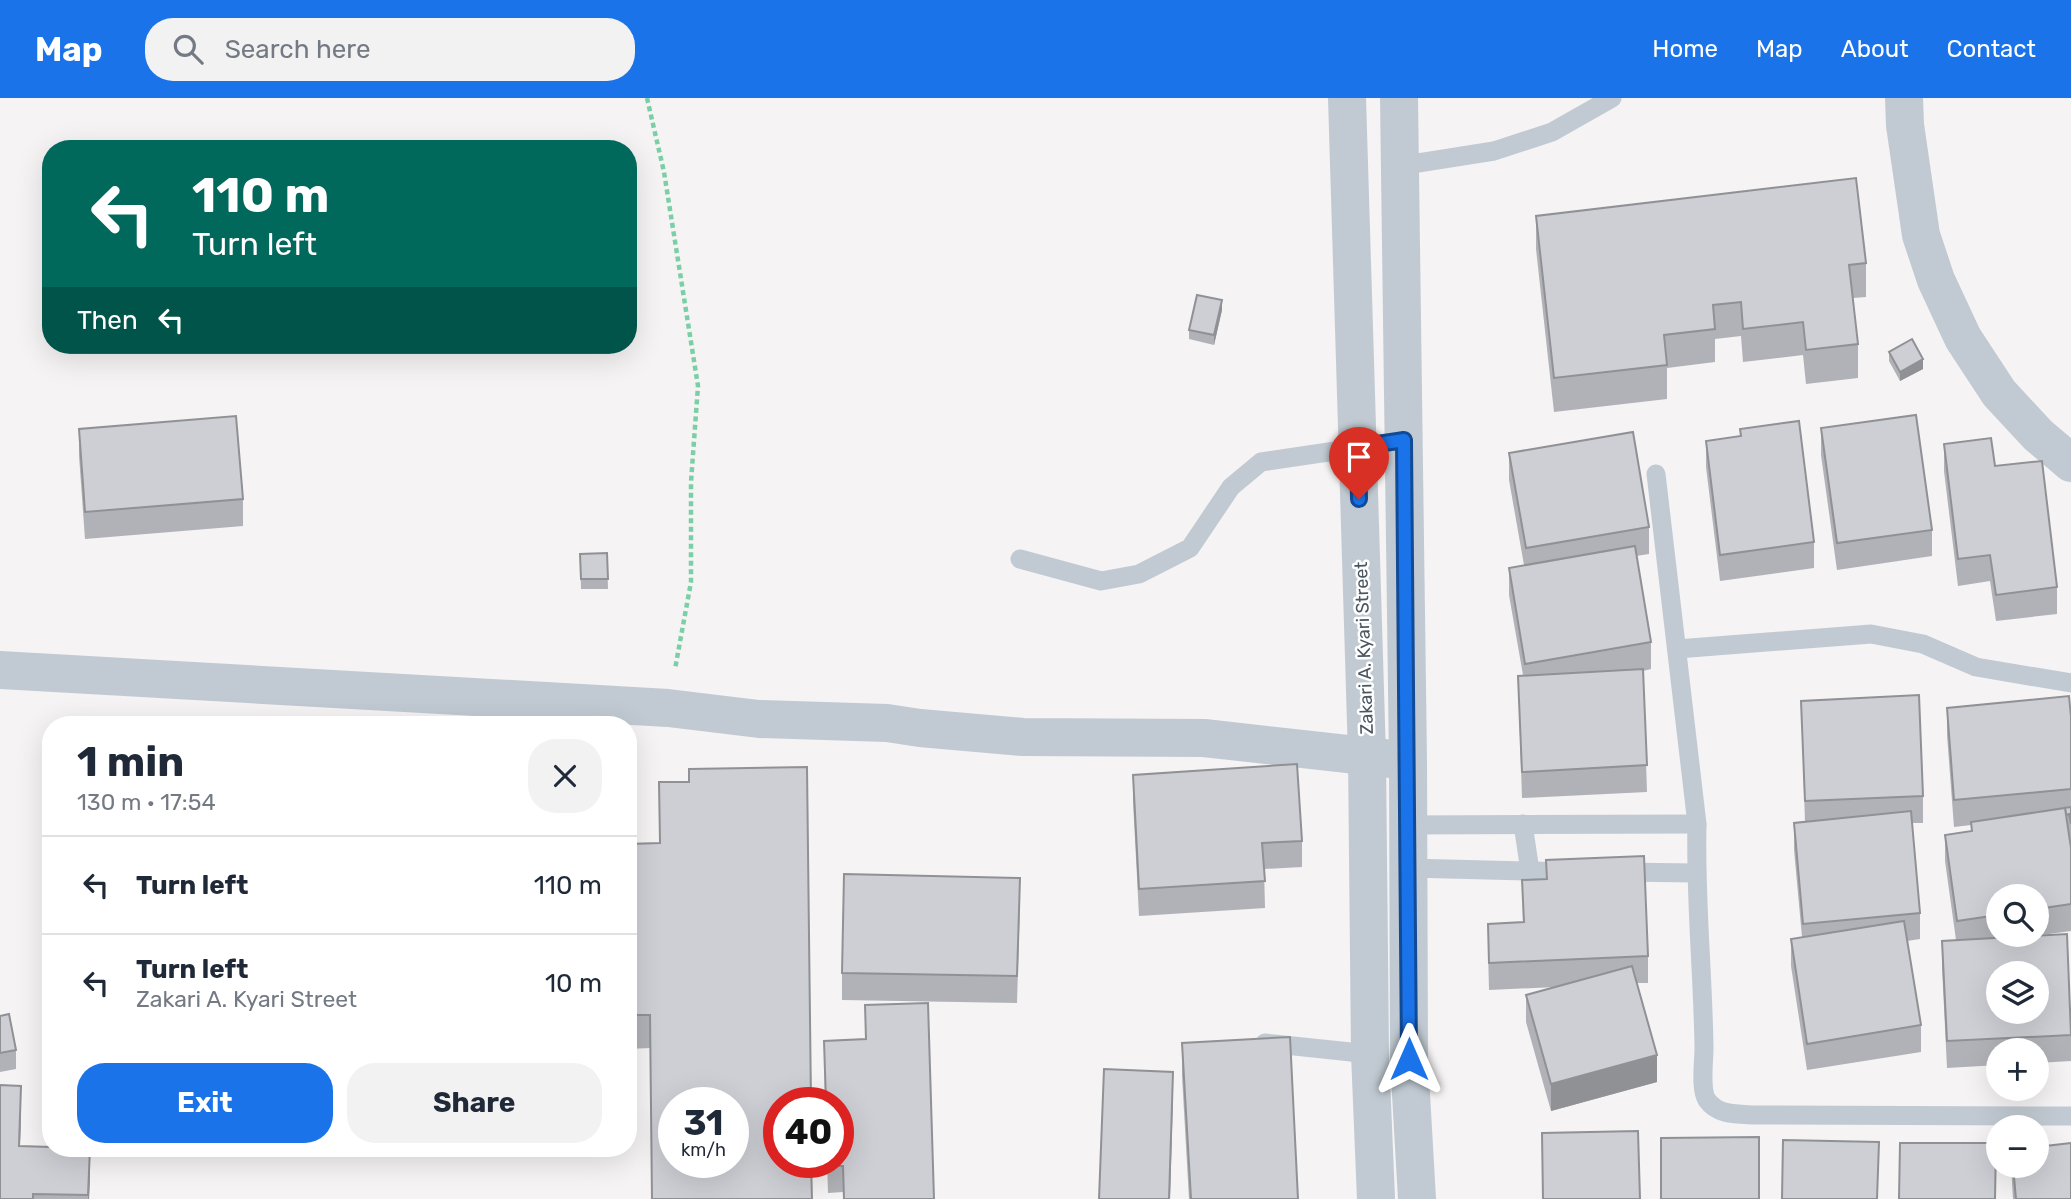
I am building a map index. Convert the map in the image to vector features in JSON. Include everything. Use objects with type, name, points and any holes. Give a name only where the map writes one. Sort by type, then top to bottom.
[{"type":"street","name":"Zakari A. Kyari Street","points":[[1347,98],[1367,756],[1370,1055],[1376,1199]]},
{"type":"street","points":[[1399,98],[1408,761],[1409,1059],[1417,1199]]},
{"type":"street","points":[[1904,98],[1905,125],[1921,235],[1936,280],[1963,338],[2000,393],[2038,435],[2071,463]]},
{"type":"street","points":[[0,670],[668,708],[759,719],[887,723],[1023,737],[1204,738],[1408,761]]},
{"type":"lane","points":[[1399,166],[1494,151],[1552,132],[1612,98]]},
{"type":"lane","points":[[1020,559],[1101,581],[1139,574],[1190,548],[1231,487],[1261,462],[1404,440]]},
{"type":"lane","points":[[1656,474],[1697,824],[1696,873],[1704,1092],[1707,1101],[1720,1112],[1756,1115],[2071,1115]]},
{"type":"lane","points":[[1677,649],[1871,634],[1923,644],[1976,667],[2071,683]]},
{"type":"lane","points":[[1523,824],[1530,871]]},
{"type":"lane","points":[[1408,825],[1697,824]]},
{"type":"lane","points":[[1408,868],[1696,873]]},
{"type":"lane","points":[[1245,1043],[1370,1055]]},
{"type":"path","points":[[647,98],[664,173],[698,386],[691,482],[691,582],[668,708]]},
{"type":"building","points":[[1856,178],[1866,263],[1849,265],[1858,344],[1806,350],[1803,322],[1743,329],[1741,302],[1713,305],[1715,329],[1664,335],[1667,365],[1554,378],[1536,216]]},
{"type":"building","points":[[1197,295],[1222,300],[1214,335],[1189,330]]},
{"type":"building","points":[[1912,339],[1923,359],[1900,372],[1889,352]]},
{"type":"building","points":[[1916,415],[1932,530],[1837,543],[1821,428]]},
{"type":"building","points":[[236,416],[243,499],[85,512],[79,429]]},
{"type":"building","points":[[1799,421],[1814,542],[1720,555],[1706,441],[1741,436],[1740,429]]},
{"type":"building","points":[[1633,432],[1649,527],[1526,548],[1509,453]]},
{"type":"building","points":[[1991,438],[1995,466],[2042,461],[2057,587],[1996,595],[1990,555],[1958,559],[1944,444]]},
{"type":"building","points":[[1635,546],[1651,642],[1525,664],[1509,568]]},
{"type":"building","points":[[607,553],[608,579],[581,579],[580,554]]},
{"type":"building","points":[[1643,669],[1647,765],[1522,772],[1518,676]]},
{"type":"building","points":[[1919,695],[1923,796],[1805,801],[1801,701]]},
{"type":"building","points":[[2069,696],[2071,789],[1954,800],[1947,708]]},
{"type":"building","points":[[1297,764],[1302,841],[1262,843],[1265,881],[1139,889],[1133,775]]},
{"type":"building","points":[[807,767],[811,1087],[763,1087],[763,1178],[811,1178],[812,1199],[652,1199],[650,1015],[637,1015],[637,844],[660,843],[659,782],[689,782],[689,769]]},
{"type":"building","points":[[2071,807],[2071,824],[2069,814],[2066,815],[2064,808]]},
{"type":"building","points":[[2065,808],[2071,848],[2071,904],[2049,907],[2049,884],[1986,884],[1986,917],[1957,921],[1945,835],[1972,831],[1971,822]]},
{"type":"building","points":[[1911,811],[1920,913],[1803,924],[1794,823]]},
{"type":"building","points":[[1644,856],[1648,956],[1489,963],[1488,924],[1524,922],[1522,880],[1547,879],[1546,860]]},
{"type":"building","points":[[844,874],[1020,878],[1017,976],[842,973]]},
{"type":"building","points":[[1904,921],[1921,1025],[1807,1044],[1791,939]]},
{"type":"building","points":[[2067,934],[2071,1035],[1947,1041],[1942,941],[1986,939],[1986,947],[2049,947],[2049,935]]},
{"type":"building","points":[[1632,966],[1657,1055],[1551,1084],[1526,995]]},
{"type":"building","points":[[928,1003],[934,1199],[844,1199],[843,1178],[854,1178],[854,1087],[826,1087],[824,1041],[866,1039],[865,1005]]},
{"type":"building","points":[[9,1014],[16,1050],[0,1053],[0,1016]]},
{"type":"building","points":[[1290,1037],[1298,1199],[1191,1199],[1182,1043]]},
{"type":"building","points":[[1104,1069],[1173,1072],[1169,1199],[1099,1199]]},
{"type":"building","points":[[0,1085],[21,1086],[19,1146],[42,1147],[42,1157],[90,1157],[88,1195],[33,1194],[33,1199],[0,1199]]},
{"type":"building","points":[[1638,1131],[1640,1199],[1543,1199],[1542,1133]]},
{"type":"building","points":[[1759,1137],[1759,1199],[1661,1199],[1661,1138]]},
{"type":"building","points":[[1783,1140],[1879,1142],[1877,1199],[1782,1199]]},
{"type":"building","points":[[1900,1143],[1986,1143],[1986,1178],[1995,1178],[1995,1199],[1899,1199]]},
{"type":"building","points":[[2071,1143],[2071,1199],[2016,1199],[2014,1178],[2049,1178],[2049,1146]]},
{"type":"route","points":[[1359,499],[1358,447],[1404,440],[1409,1059]]}]
